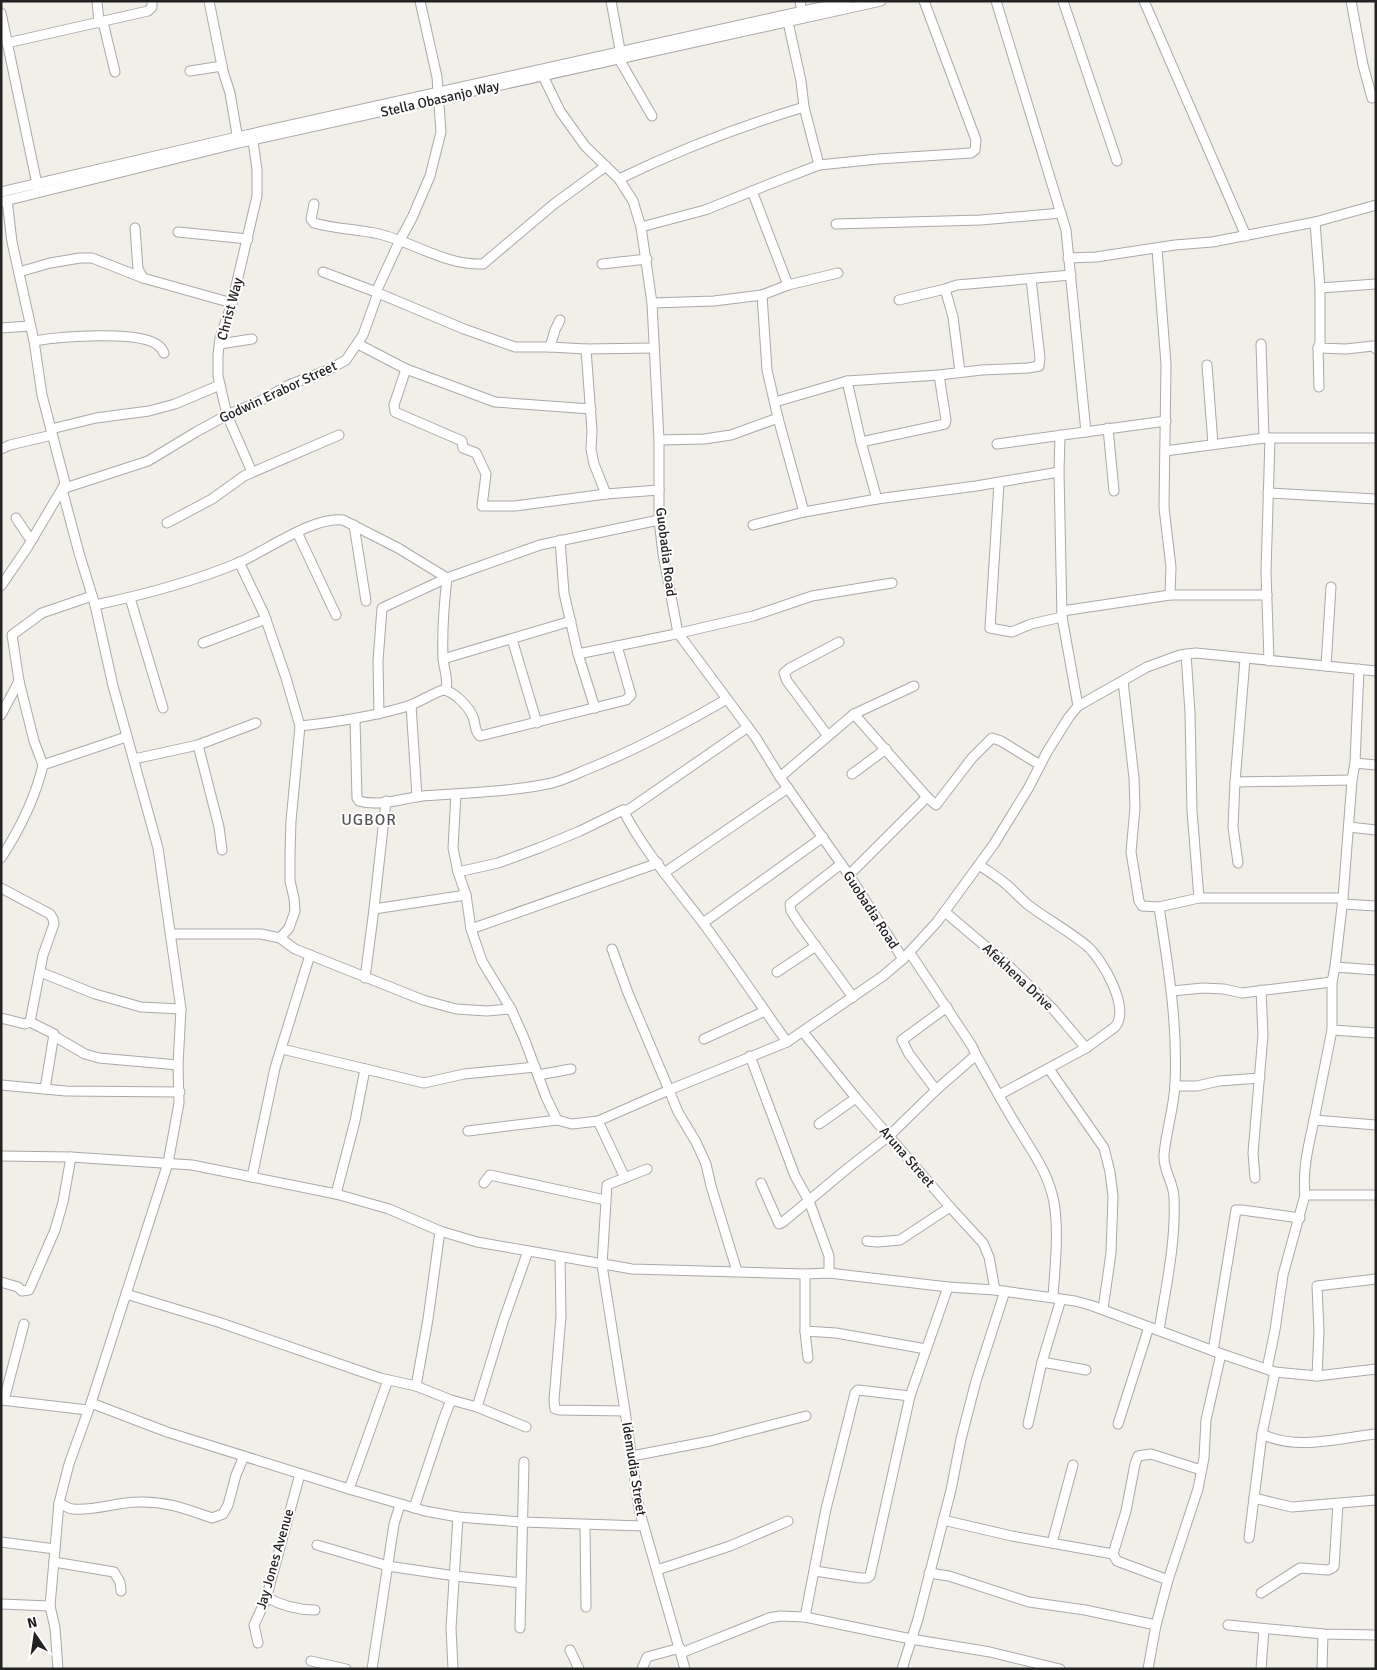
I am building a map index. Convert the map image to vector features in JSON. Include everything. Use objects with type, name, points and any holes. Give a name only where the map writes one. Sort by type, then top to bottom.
[{"type":"street","points":[[97,1],[115,72]]},
{"type":"street","points":[[7,43],[148,11],[152,7],[152,1]]},
{"type":"street","points":[[209,1],[222,66],[230,93],[238,140],[439,96]]},
{"type":"street","name":"Godwin Erabor Street","points":[[62,489],[148,461],[227,414],[258,402],[289,385],[328,370],[346,360],[358,344],[363,335],[377,292],[430,176],[441,132],[437,77],[420,1]]},
{"type":"street","points":[[610,1],[620,56],[652,116]]},
{"type":"street","points":[[800,1],[803,16]]},
{"type":"street","points":[[527,76],[803,16],[848,1]]},
{"type":"street","name":"Stella Obasanjo Way","points":[[4,201],[38,188],[238,140],[252,141],[527,76],[543,76],[620,56],[881,1]]},
{"type":"street","points":[[640,227],[705,210],[819,166],[878,159],[971,153],[975,150],[976,140],[924,1]]},
{"type":"street","points":[[996,1],[1066,230],[1086,432]]},
{"type":"street","points":[[1063,1],[1117,161]]},
{"type":"street","points":[[1144,1],[1246,236]]},
{"type":"street","points":[[1350,1],[1372,98]]},
{"type":"street","points":[[1,13],[38,188],[1,192]]},
{"type":"street","points":[[788,22],[801,81],[804,108],[819,166]]},
{"type":"street","points":[[1,66],[12,64]]},
{"type":"street","points":[[190,71],[222,66]]},
{"type":"street","name":"Guobadia Road","points":[[543,76],[560,111],[585,146],[619,178],[633,201],[640,227],[647,259],[652,304],[659,440],[659,520],[663,554],[678,633],[748,727],[780,777],[849,875],[903,959]]},
{"type":"street","points":[[619,178],[652,162],[702,142],[770,117],[804,108]]},
{"type":"street","name":"Christ Way","points":[[252,141],[257,170],[257,196],[248,239],[220,344],[218,376],[227,414],[252,472]]},
{"type":"street","points":[[314,204],[311,219],[314,223],[376,234],[400,240],[430,253],[463,263],[483,264],[554,204],[606,166]]},
{"type":"street","points":[[752,191],[788,285]]},
{"type":"street","points":[[1,586],[33,539],[65,483],[42,395],[34,340],[4,201]]},
{"type":"street","points":[[1068,258],[1096,257],[1246,236],[1315,222],[1376,205]]},
{"type":"street","points":[[836,224],[981,220],[1061,213]]},
{"type":"street","points":[[1315,222],[1320,288],[1319,387]]},
{"type":"street","points":[[135,228],[138,269],[143,278]]},
{"type":"street","points":[[178,232],[248,239]]},
{"type":"street","points":[[1156,249],[1166,364],[1164,508],[1170,567],[1170,595]]},
{"type":"street","points":[[19,272],[50,263],[92,258],[143,278],[232,303]]},
{"type":"street","points":[[602,264],[647,259]]},
{"type":"street","points":[[323,272],[377,292],[464,329],[515,347],[654,348]]},
{"type":"street","points":[[652,304],[714,301],[762,295],[788,285],[838,273]]},
{"type":"street","points":[[899,300],[958,285],[1071,275]]},
{"type":"street","points":[[775,402],[847,380],[939,375],[1039,366],[1040,358],[1031,279]]},
{"type":"street","points":[[1320,288],[1376,284]]},
{"type":"street","points":[[945,288],[953,316],[960,372]]},
{"type":"street","points":[[762,295],[768,370],[778,418],[804,512]]},
{"type":"street","points":[[550,347],[560,320]]},
{"type":"street","points":[[1,328],[30,326]]},
{"type":"street","points":[[34,340],[104,335],[151,341],[160,346],[164,353]]},
{"type":"street","points":[[220,344],[252,339]]},
{"type":"street","points":[[358,344],[406,369],[495,402],[590,409]]},
{"type":"street","points":[[1261,344],[1267,438],[1266,595],[1269,661]]},
{"type":"street","points":[[1318,348],[1346,349],[1373,346],[1376,349]]},
{"type":"street","points":[[586,349],[591,449],[594,464],[606,494]]},
{"type":"street","points":[[1207,365],[1213,444]]},
{"type":"street","points":[[406,369],[394,405],[395,412],[462,441],[463,448],[476,453],[486,474],[482,506],[515,506],[606,494],[659,490]]},
{"type":"street","points":[[861,442],[945,424],[939,375]]},
{"type":"street","points":[[847,380],[861,442],[877,499]]},
{"type":"street","points":[[1,449],[96,418],[149,411],[175,404],[220,385]]},
{"type":"street","points":[[659,440],[704,439],[731,435],[778,418]]},
{"type":"street","points":[[997,444],[1166,421]]},
{"type":"street","points":[[1108,428],[1114,491]]},
{"type":"street","points":[[1060,435],[1062,614],[1078,706]]},
{"type":"street","points":[[167,523],[212,498],[252,472],[339,436]]},
{"type":"street","points":[[1165,451],[1267,438],[1376,438]]},
{"type":"street","points":[[753,525],[804,512],[877,499],[999,483],[1059,472]]},
{"type":"street","points":[[999,483],[990,628],[1012,632],[1062,614],[1170,595],[1266,595]]},
{"type":"street","points":[[58,1669],[55,1628],[50,1606],[59,1504],[69,1464],[90,1406],[168,1163],[180,1092],[178,1065],[181,1009],[172,934],[158,848],[126,736],[93,601],[62,489]]},
{"type":"street","points":[[1268,493],[1376,499]]},
{"type":"street","points":[[16,518],[28,536],[33,539]]},
{"type":"street","points":[[1,858],[21,826],[38,785],[43,765],[34,740],[19,681],[12,635],[42,613],[93,601],[130,598],[181,583],[239,562],[297,532],[334,518],[354,525],[398,548],[447,578]]},
{"type":"street","points":[[379,714],[378,661],[382,608],[447,578],[540,545],[659,520]]},
{"type":"street","points":[[354,525],[366,602]]},
{"type":"street","points":[[297,532],[336,614]]},
{"type":"street","points":[[560,540],[564,593],[578,654],[595,708]]},
{"type":"street","points":[[239,562],[266,619],[300,726],[291,821],[290,855],[290,881],[295,912],[289,928],[280,938]]},
{"type":"street","points":[[446,690],[448,684],[443,659],[443,624],[447,578]]},
{"type":"street","points":[[578,654],[753,616],[812,596],[892,583]]},
{"type":"street","points":[[1326,666],[1331,587]]},
{"type":"street","points":[[130,598],[163,708]]},
{"type":"street","points":[[204,643],[266,619]]},
{"type":"street","points":[[443,659],[571,621]]},
{"type":"street","points":[[512,639],[537,723]]},
{"type":"street","points":[[828,736],[787,681],[784,673],[839,642]]},
{"type":"street","points":[[446,690],[470,711],[476,732],[480,736],[626,700],[631,697],[616,646]]},
{"type":"street","points":[[468,1131],[557,1120],[572,1124],[598,1121],[787,1042],[803,1032],[903,959],[945,912],[1016,809],[1040,765],[1069,717],[1078,706],[1157,662],[1196,653],[1376,670]]},
{"type":"street","points":[[1186,654],[1190,713],[1192,811],[1199,898]]},
{"type":"street","points":[[1238,863],[1233,827],[1246,659]]},
{"type":"street","points":[[1249,1538],[1283,1276],[1305,1195],[1304,1183],[1308,1146],[1332,1030],[1332,982],[1343,901],[1352,780],[1355,763],[1359,669]]},
{"type":"street","points":[[1123,680],[1134,778],[1135,808],[1131,852],[1139,902],[1142,906],[1159,907],[1199,898],[1343,901],[1376,906]]},
{"type":"street","points":[[1,715],[19,681]]},
{"type":"street","points":[[780,777],[854,714],[914,686]]},
{"type":"street","points":[[300,726],[379,714],[411,706],[438,692],[446,690]]},
{"type":"street","points":[[356,719],[357,798],[359,801],[364,802],[386,801],[482,793],[554,783],[602,764],[668,733],[727,699]]},
{"type":"street","points":[[411,706],[417,797]]},
{"type":"street","points":[[854,714],[936,805],[972,758],[992,738],[1001,740],[1040,765]]},
{"type":"street","points":[[134,759],[198,745],[256,723]]},
{"type":"street","points":[[458,872],[498,863],[580,831],[623,810],[628,810],[748,727]]},
{"type":"street","points":[[43,765],[126,736]]},
{"type":"street","points":[[198,745],[222,850]]},
{"type":"street","points":[[852,774],[886,749]]},
{"type":"street","points":[[1355,763],[1376,765]]},
{"type":"street","points":[[1235,782],[1352,780]]},
{"type":"street","points":[[664,873],[788,788]]},
{"type":"street","points":[[456,794],[453,848],[458,872],[466,895],[471,929],[482,961],[511,1009],[557,1120]]},
{"type":"street","points":[[849,875],[927,797]]},
{"type":"street","points":[[365,978],[386,801]]},
{"type":"street","points":[[623,810],[629,822],[664,873],[703,923],[787,1042]]},
{"type":"street","points":[[1349,827],[1376,830]]},
{"type":"street","points":[[703,923],[823,837]]},
{"type":"street","points":[[471,929],[658,863]]},
{"type":"street","points":[[841,864],[790,904],[791,911],[801,926],[853,997]]},
{"type":"street","points":[[979,865],[1006,884],[1024,902],[1087,946],[1103,964],[1115,990],[1121,1013],[1119,1022],[1115,1027],[1086,1048],[999,1095]]},
{"type":"street","points":[[1,888],[50,914],[53,918],[54,924],[43,955],[30,1022]]},
{"type":"street","points":[[374,909],[466,895]]},
{"type":"street","points":[[1159,907],[1172,991],[1176,1053],[1175,1086],[1164,1156],[1165,1170],[1173,1186],[1172,1250],[1159,1330]]},
{"type":"street","name":"Afekhena Drive","points":[[945,912],[1011,968],[1053,1009],[1086,1048]]},
{"type":"street","points":[[172,934],[253,934],[280,938],[295,949],[423,1000],[456,1009],[487,1011],[511,1009]]},
{"type":"street","points":[[777,972],[816,946]]},
{"type":"street","points":[[612,949],[628,993],[678,1112],[696,1142],[706,1164],[737,1271]]},
{"type":"street","points":[[910,953],[976,1055],[1042,1166],[1054,1203],[1057,1298],[1028,1424]]},
{"type":"street","points":[[252,1177],[276,1068],[310,955]]},
{"type":"street","points":[[1335,967],[1376,970]]},
{"type":"street","points":[[40,972],[95,994],[140,1006],[181,1009]]},
{"type":"street","points":[[1172,991],[1203,988],[1224,989],[1242,993],[1332,982]]},
{"type":"street","points":[[1255,1178],[1253,1152],[1263,1035],[1261,990]]},
{"type":"street","points":[[936,1090],[909,1054],[902,1040],[946,1008]]},
{"type":"street","points":[[704,1038],[765,1011]]},
{"type":"street","points":[[1,1018],[25,1024],[30,1022],[52,1032],[54,1036],[85,1054],[100,1058],[178,1065]]},
{"type":"street","points":[[1332,1030],[1376,1033]]},
{"type":"street","name":"Aruna Street","points":[[803,1032],[856,1098],[983,1243],[1000,1290]]},
{"type":"street","points":[[45,1089],[54,1036]]},
{"type":"street","points":[[282,1049],[424,1083],[464,1074],[571,1069]]},
{"type":"street","points":[[761,1183],[779,1224],[889,1136],[936,1090],[976,1055]]},
{"type":"street","points":[[750,1056],[796,1176],[809,1201],[829,1256],[829,1273]]},
{"type":"street","points":[[336,1194],[355,1121],[365,1069]]},
{"type":"street","points":[[1048,1069],[1104,1148],[1110,1172],[1113,1196],[1111,1253],[1103,1310]]},
{"type":"street","points":[[1175,1086],[1197,1086],[1219,1081],[1260,1078]]},
{"type":"street","points":[[1,1085],[45,1089],[180,1092]]},
{"type":"street","points":[[819,1124],[856,1098]]},
{"type":"street","points":[[1314,1120],[1376,1125]]},
{"type":"street","points":[[598,1121],[625,1178]]},
{"type":"street","points":[[1,1156],[71,1157],[192,1165],[336,1194],[389,1209],[440,1231],[477,1242],[602,1265],[632,1269],[829,1273],[948,1287],[1000,1290],[1057,1298],[1103,1310],[1217,1353],[1271,1371],[1317,1376],[1376,1369]]},
{"type":"street","points":[[1,1282],[18,1287],[22,1291],[29,1290],[55,1230],[63,1202],[71,1157]]},
{"type":"street","points":[[484,1183],[490,1175],[605,1200],[607,1185],[647,1169]]},
{"type":"street","points":[[1305,1195],[1376,1196]]},
{"type":"street","name":"Idemudia Street","points":[[605,1200],[602,1265],[639,1509],[685,1669]]},
{"type":"street","points":[[867,1241],[900,1240],[950,1207]]},
{"type":"street","points":[[1148,1669],[1156,1624],[1168,1580],[1198,1489],[1236,1210],[1300,1218]]},
{"type":"street","points":[[416,1386],[428,1319],[440,1231]]},
{"type":"street","points":[[477,1407],[503,1322],[528,1251]]},
{"type":"street","points":[[560,1258],[560,1316],[554,1409],[625,1411]]},
{"type":"street","points":[[805,1274],[805,1331],[808,1358]]},
{"type":"street","points":[[1317,1376],[1319,1331],[1317,1286],[1376,1279]]},
{"type":"street","points":[[815,1572],[860,1578],[870,1576],[910,1396],[948,1287]]},
{"type":"street","points":[[902,1669],[918,1619],[968,1410],[1000,1290]]},
{"type":"street","points":[[126,1294],[193,1314],[388,1380],[416,1386],[451,1400],[477,1407],[526,1427]]},
{"type":"street","points":[[24,1324],[2,1400],[90,1406],[349,1490],[400,1505],[458,1517],[522,1522],[643,1526]]},
{"type":"street","points":[[1118,1424],[1149,1327]]},
{"type":"street","points":[[805,1331],[836,1333],[926,1348]]},
{"type":"street","points":[[1042,1362],[1086,1370]]},
{"type":"street","points":[[349,1490],[388,1380]]},
{"type":"street","points":[[805,1617],[826,1509],[855,1393],[858,1390],[910,1396]]},
{"type":"street","points":[[414,1508],[451,1400]]},
{"type":"street","points":[[632,1456],[710,1441],[806,1416]]},
{"type":"street","points":[[1262,1434],[1276,1439],[1300,1443],[1376,1434]]},
{"type":"street","points":[[1168,1580],[1117,1561],[1113,1554],[1126,1511],[1135,1464],[1138,1456],[1151,1454],[1201,1470]]},
{"type":"street","points":[[59,1504],[72,1509],[94,1508],[131,1502],[168,1504],[216,1518],[223,1514],[228,1505],[236,1475],[244,1456]]},
{"type":"street","points":[[520,1628],[524,1462]]},
{"type":"street","points":[[1052,1543],[1073,1465]]},
{"type":"street","name":"Jay Jones Avenue","points":[[258,1643],[254,1624],[266,1598],[300,1474]]},
{"type":"street","points":[[1254,1498],[1292,1507],[1376,1500]]},
{"type":"street","points":[[1261,1593],[1300,1568],[1328,1570],[1334,1567],[1338,1504]]},
{"type":"street","points":[[372,1669],[394,1524],[400,1505]]},
{"type":"street","points":[[453,1669],[451,1628],[458,1517]]},
{"type":"street","points":[[943,1520],[1012,1536],[1113,1554]]},
{"type":"street","points":[[657,1570],[730,1546],[788,1521]]},
{"type":"street","points":[[585,1525],[586,1607]]},
{"type":"street","points":[[1,1542],[55,1549]]},
{"type":"street","points":[[317,1545],[388,1566],[521,1583]]},
{"type":"street","points":[[54,1562],[114,1572],[120,1582],[121,1591]]},
{"type":"street","points":[[929,1573],[949,1576],[1029,1602],[1085,1610],[1156,1624]]},
{"type":"street","points":[[266,1598],[277,1604],[289,1607],[315,1610]]},
{"type":"street","points":[[1,1604],[50,1606]]},
{"type":"street","points":[[642,1669],[647,1657],[680,1650],[774,1616],[805,1617],[911,1639],[990,1652],[1060,1669]]},
{"type":"street","points":[[1228,1625],[1324,1634],[1376,1634]]},
{"type":"street","points":[[1261,1669],[1264,1629]]},
{"type":"street","points":[[1322,1669],[1324,1634]]},
{"type":"street","points":[[570,1650],[579,1669]]},
{"type":"street","points":[[311,1661],[346,1669]]},
{"type":"district","name":"UGBOR","points":[[369,820]]}]
